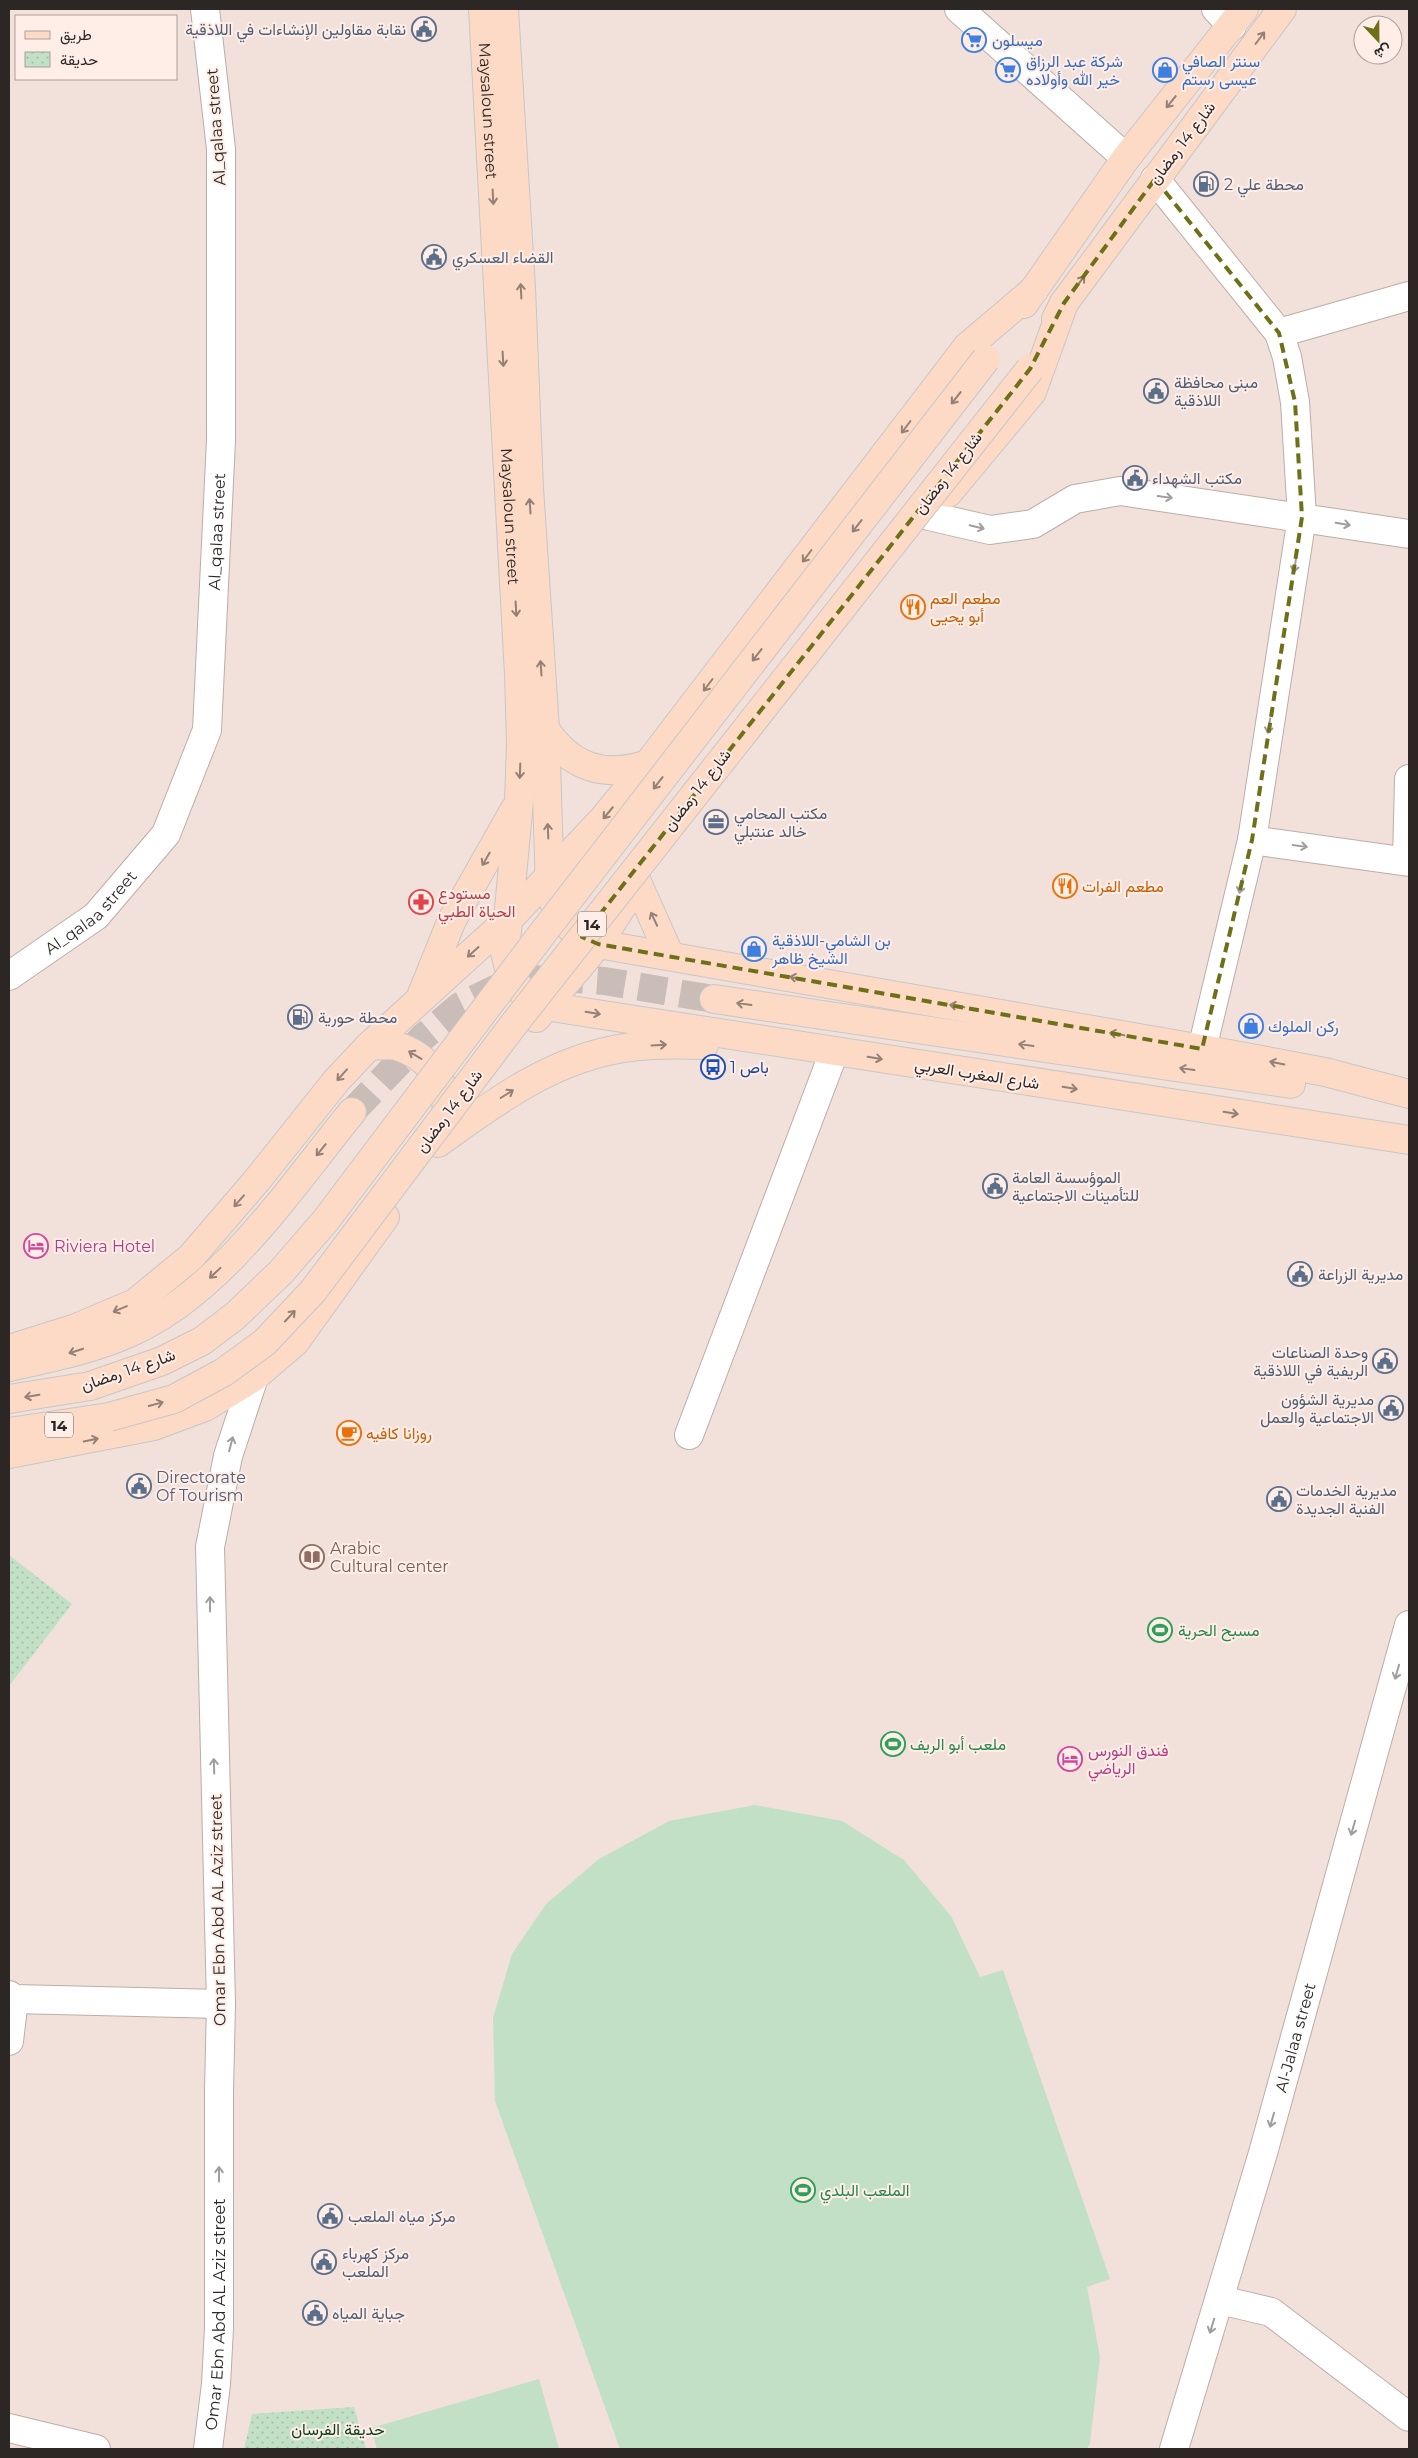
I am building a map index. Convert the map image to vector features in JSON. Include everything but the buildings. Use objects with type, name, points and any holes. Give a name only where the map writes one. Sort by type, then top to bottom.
[{"type":"main road","name":"Maysaloun street","points":[[484,9],[521,744],[519,801],[505,952],[512,977],[524,994],[545,1006]]},
{"type":"main road","name":"Maysaloun street","points":[[504,9],[521,288],[529,488],[545,729],[552,898],[561,919],[571,930],[584,939],[598,944]]},
{"type":"main road","name":"شارع 14 رمضان","points":[[9,1432],[109,1417],[174,1399],[224,1372],[265,1342],[313,1291],[520,1016],[1030,369],[1064,303],[1282,9]]},
{"type":"main road","name":"شارع 14 رمضان","points":[[9,1399],[90,1386],[162,1361],[202,1340],[235,1316],[281,1272],[326,1220],[554,918],[986,359],[1126,158],[1231,15]]},
{"type":"main road","points":[[9,1349],[76,1328],[135,1303],[190,1257],[258,1179],[336,1081],[369,1046],[422,995],[509,919],[604,818],[648,764],[968,347],[1034,290]]},
{"type":"main road","points":[[9,1454],[154,1426],[205,1407],[254,1377],[295,1342],[438,1143],[545,1006],[598,944],[637,882],[929,516],[1032,392],[1064,303]]},
{"type":"main road","points":[[545,729],[564,752],[589,767],[619,771],[648,764]]},
{"type":"main road","points":[[422,995],[452,920],[519,801]]},
{"type":"main road","points":[[637,882],[670,956]]},
{"type":"main road","points":[[598,944],[1202,1049],[1325,1072],[1409,1094]]},
{"type":"main road","points":[[714,999],[1326,1089],[1409,1094]]},
{"type":"main road","name":"شارع المغرب العربي","points":[[545,1006],[1409,1140]]},
{"type":"main road","points":[[438,1143],[506,1094],[554,1068],[588,1056],[623,1048],[658,1044],[792,1045]]},
{"type":"main road","points":[[369,1046],[394,1045],[417,1054],[436,1071],[446,1094],[447,1119],[438,1143]]},
{"type":"main road","points":[[9,1367],[67,1354],[129,1333],[179,1305],[245,1244],[352,1112]]},
{"type":"street","name":"Al_qalaa street","points":[[9,976],[96,916],[166,834],[207,730],[221,440],[221,149],[205,9]]},
{"type":"street","points":[[959,9],[1126,158]]},
{"type":"street","points":[[1155,179],[1279,332],[1287,357],[1295,402],[1302,517],[1252,840],[1202,1049]]},
{"type":"street","points":[[1279,332],[1409,296]]},
{"type":"street","points":[[929,516],[990,530],[1033,524],[1075,500],[1120,491],[1409,534]]},
{"type":"street","points":[[1252,840],[1408,862],[1409,778]]},
{"type":"street","points":[[689,1435],[834,1052]]},
{"type":"street","name":"Omar Ebn Abd AL Aziz street","points":[[208,2449],[216,2384],[219,2328],[221,2004],[210,1547],[228,1456],[254,1377]]},
{"type":"street","name":"Al-Jalaa street","points":[[1174,2449],[1220,2300],[1409,1625]]},
{"type":"street","points":[[9,2041],[11,1997],[221,2004]]},
{"type":"street","points":[[1220,2300],[1271,2312],[1409,2417]]},
{"type":"street","points":[[9,2428],[96,2449]]},
{"type":"highlighted area","points":[[1155,179],[1279,333],[1295,402],[1302,517],[1252,840],[1202,1049],[598,944],[582,937],[1030,369],[1064,303]]},
{"type":"green space","points":[[9,1555],[72,1604],[9,1686]]},
{"type":"green space","name":"الملعب البلدي","points":[[755,1805],[842,1821],[904,1860],[951,1916],[980,1977],[1003,1970],[1110,2279],[1087,2287],[1100,2357],[1090,2443],[1087,2449],[620,2449],[495,2101],[493,2018],[512,1954],[546,1904],[599,1859],[669,1821]]},
{"type":"green space","points":[[539,2379],[559,2449],[377,2449],[371,2428]]},
{"type":"green space","name":"حديقة الفرسان","points":[[354,2407],[366,2449],[244,2449],[252,2414]]},
{"type":"tunnel","points":[[352,1112],[423,1037],[460,1006],[495,989],[529,980],[562,978],[604,981],[714,999]]},
{"type":"place","name":"نقابة مقاولين الإنشاءات في اللاذقية","points":[[424,29]]},
{"type":"place","name":"ميسلون","points":[[974,40]]},
{"type":"place","name":"شركة عبد الرزاق خير الله وأولاده","points":[[1008,70]]},
{"type":"place","name":"سنتر الصافي عيسى رستم","points":[[1165,70]]},
{"type":"place","name":"محطة علي 2","points":[[1206,184]]},
{"type":"place","name":"القضاء العسكري","points":[[434,257]]},
{"type":"place","name":"مبنى محافظة اللاذقية","points":[[1156,391]]},
{"type":"place","name":"مكتب الشهداء","points":[[1135,478]]},
{"type":"place","name":"مطعم العم أبو يحيى","points":[[913,607]]},
{"type":"place","name":"مكتب المحامي خالد عنتبلي","points":[[716,822]]},
{"type":"place","name":"مطعم الفرات","points":[[1065,886]]},
{"type":"place","name":"مستودع الحياة الطبي","points":[[421,902]]},
{"type":"place","name":"بن الشامي-اللاذقية الشيخ ظاهر","points":[[754,949]]},
{"type":"place","name":"محطة حورية","points":[[300,1017]]},
{"type":"place","name":"ركن الملوك","points":[[1251,1026]]},
{"type":"place","name":"باص 1","points":[[713,1067]]},
{"type":"place","name":"الموؤسسة العامة للتأمينات الاجتماعية","points":[[995,1186]]},
{"type":"place","name":"Riviera Hotel","points":[[36,1246]]},
{"type":"place","name":"مديرية الزراعة","points":[[1300,1274]]},
{"type":"place","name":"وحدة الصناعات الريفية في اللاذقية","points":[[1385,1361]]},
{"type":"place","name":"مديرية الشؤون الاجتماعية والعمل","points":[[1391,1408]]},
{"type":"place","name":"روزانا كافيه","points":[[349,1433]]},
{"type":"place","name":"Directorate Of Tourism","points":[[139,1486]]},
{"type":"place","name":"مديرية الخدمات الفنية الجديدة","points":[[1279,1499]]},
{"type":"place","name":"Arabic Cultural center","points":[[312,1557]]},
{"type":"place","name":"مسبح الحرية","points":[[1160,1630]]},
{"type":"place","name":"ملعب أبو الريف","points":[[893,1744]]},
{"type":"place","name":"فندق النورس الرياضي","points":[[1070,1759]]},
{"type":"place","name":"الملعب البلدي","points":[[803,2190]]},
{"type":"place","name":"مركز مياه الملعب","points":[[330,2216]]},
{"type":"place","name":"مركز كهرباء الملعب","points":[[324,2262]]},
{"type":"place","name":"جباية المياه","points":[[315,2313]]}]
